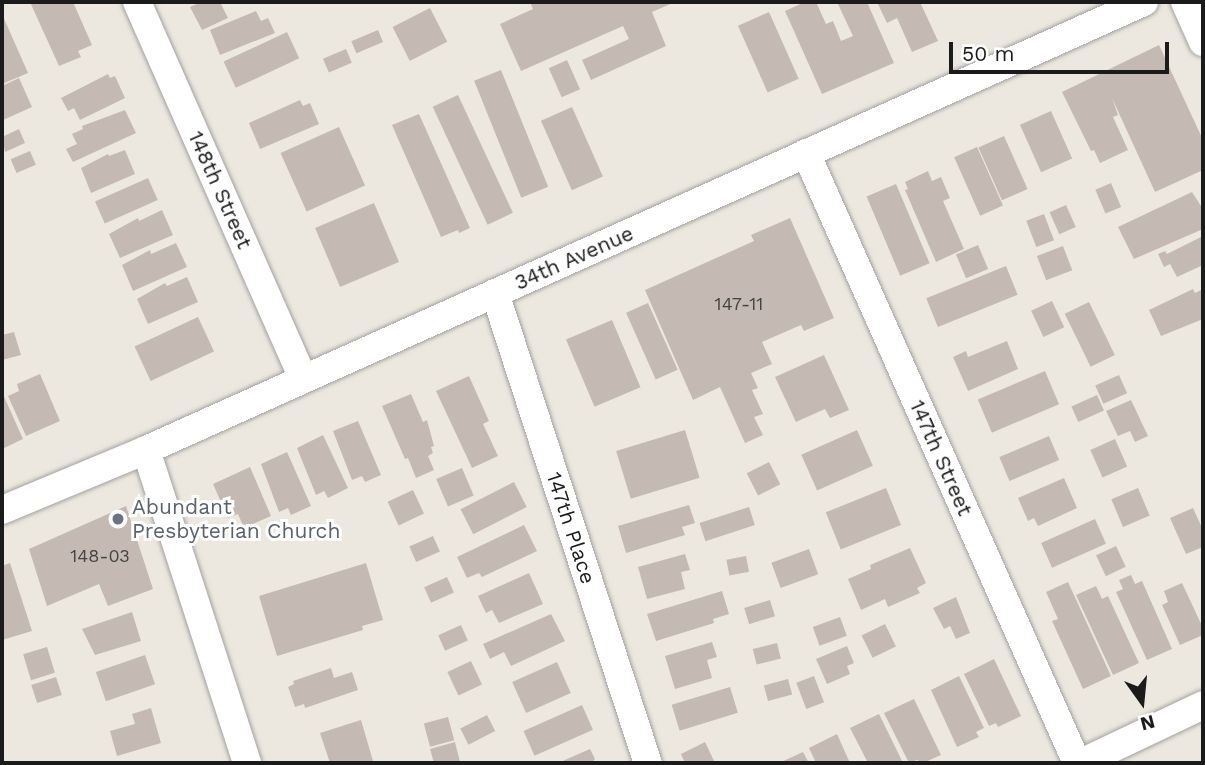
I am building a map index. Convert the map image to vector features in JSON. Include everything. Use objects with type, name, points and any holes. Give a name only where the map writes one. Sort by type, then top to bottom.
[{"type":"street","name":"148th Street","points":[[137,2],[303,379]]},
{"type":"street","name":"34th Avenue","points":[[2,510],[146,450],[1144,2]]},
{"type":"street","points":[[1185,2],[1203,42]]},
{"type":"street","name":"147th Street","points":[[806,153],[1079,763]]},
{"type":"street","name":"147th Place","points":[[495,293],[648,763]]},
{"type":"street","points":[[146,450],[247,763]]},
{"type":"street","points":[[1079,763],[1203,705]]},
{"type":"building","points":[[30,2],[73,2],[92,45],[78,51],[81,57],[59,66]]},
{"type":"building","points":[[201,2],[220,2],[228,18],[202,30],[190,7]]},
{"type":"building","points":[[530,2],[675,2],[652,12],[666,46],[591,80],[582,60],[629,39],[623,26],[521,71],[500,24],[533,9]]},
{"type":"building","points":[[805,2],[816,2],[826,24],[833,21],[841,41],[853,36],[837,2],[867,2],[894,63],[822,94],[785,11]]},
{"type":"building","points":[[877,2],[920,2],[938,41],[912,52],[897,18],[887,23]]},
{"type":"building","points":[[430,8],[447,42],[410,61],[393,27]]},
{"type":"building","points":[[256,11],[261,21],[268,18],[275,33],[220,55],[210,30]]},
{"type":"building","points":[[769,12],[799,79],[768,93],[738,26]]},
{"type":"building","points":[[2,14],[28,73],[2,84]]},
{"type":"building","points":[[378,30],[383,42],[356,53],[351,41]]},
{"type":"building","points":[[287,32],[299,58],[236,88],[224,62]]},
{"type":"building","points":[[1159,45],[1203,140],[1203,170],[1155,192],[1112,98],[1118,115],[1113,117],[1128,150],[1100,163],[1094,150],[1091,151],[1062,92]]},
{"type":"building","points":[[346,49],[352,63],[329,73],[323,59]]},
{"type":"building","points":[[567,60],[580,89],[562,97],[549,68]]},
{"type":"building","points":[[501,70],[548,187],[521,198],[474,81]]},
{"type":"building","points":[[108,74],[110,78],[115,76],[125,98],[80,120],[74,108],[68,111],[61,98]]},
{"type":"building","points":[[19,78],[32,107],[3,120],[2,86]]},
{"type":"building","points":[[458,95],[513,213],[488,225],[433,107]]},
{"type":"building","points":[[300,100],[303,106],[310,103],[319,124],[260,149],[249,123]]},
{"type":"building","points":[[572,107],[603,176],[572,190],[541,121]]},
{"type":"building","points":[[125,110],[136,133],[73,162],[66,149],[77,144],[72,134],[83,129],[82,126]]},
{"type":"building","points":[[1051,111],[1072,159],[1041,172],[1020,125]]},
{"type":"building","points":[[419,114],[470,228],[459,233],[458,230],[441,237],[392,125]]},
{"type":"building","points":[[339,127],[365,185],[307,211],[281,153]]},
{"type":"building","points":[[19,129],[25,143],[5,152],[2,137]]},
{"type":"building","points":[[1004,136],[1028,189],[1002,200],[978,147]]},
{"type":"building","points":[[977,147],[1003,205],[980,216],[954,157]]},
{"type":"building","points":[[125,150],[135,174],[91,193],[81,168],[108,154],[109,156]]},
{"type":"building","points":[[30,151],[36,165],[17,173],[11,159]]},
{"type":"building","points":[[928,171],[932,181],[941,177],[950,198],[943,201],[964,249],[936,262],[905,190],[908,189],[905,182]]},
{"type":"building","points":[[148,178],[158,200],[105,224],[95,202]]},
{"type":"building","points":[[1111,183],[1121,207],[1106,214],[1095,190]]},
{"type":"building","points":[[896,184],[930,263],[900,276],[867,197]]},
{"type":"building","points":[[1192,192],[1203,209],[1203,229],[1134,259],[1118,227]]},
{"type":"building","points":[[374,203],[399,262],[340,287],[315,228]]},
{"type":"building","points":[[1066,205],[1076,227],[1059,234],[1050,212]]},
{"type":"building","points":[[162,210],[173,235],[120,258],[109,234],[138,218],[139,221]]},
{"type":"building","points":[[1044,214],[1054,240],[1036,247],[1026,221]]},
{"type":"building","points":[[790,218],[834,318],[804,331],[801,325],[762,342],[772,364],[751,373],[758,388],[752,390],[763,414],[754,417],[763,435],[745,443],[720,387],[693,400],[645,290],[754,241],[751,235]]},
{"type":"building","points":[[1203,236],[1203,265],[1177,277],[1170,264],[1164,267],[1158,254],[1165,251],[1167,254]]},
{"type":"building","points":[[176,243],[187,267],[133,291],[122,265],[150,250],[151,254]]},
{"type":"building","points":[[978,245],[988,269],[966,278],[956,254]]},
{"type":"building","points":[[1063,246],[1072,270],[1046,280],[1037,256]]},
{"type":"building","points":[[1006,266],[1018,295],[938,327],[926,298]]},
{"type":"building","points":[[187,277],[198,302],[148,324],[137,299],[165,283],[167,286]]},
{"type":"building","points":[[1193,289],[1195,293],[1203,289],[1203,319],[1161,336],[1149,310]]},
{"type":"building","points":[[1052,301],[1064,327],[1043,337],[1031,311]]},
{"type":"building","points":[[1089,302],[1115,355],[1091,367],[1065,314]]},
{"type":"building","points":[[648,303],[678,370],[656,379],[626,313]]},
{"type":"building","points":[[198,317],[214,351],[151,381],[135,347]]},
{"type":"building","points":[[612,320],[641,387],[594,407],[566,340]]},
{"type":"building","points":[[14,332],[21,355],[2,360],[2,335]]},
{"type":"building","points":[[1007,341],[1018,369],[968,391],[953,357],[966,351],[968,357]]},
{"type":"building","points":[[824,355],[849,410],[830,418],[825,409],[796,422],[775,377]]},
{"type":"building","points":[[1045,371],[1059,404],[992,433],[978,400]]},
{"type":"building","points":[[40,374],[60,421],[26,436],[8,396],[19,391],[17,384]]},
{"type":"building","points":[[1119,375],[1127,393],[1103,404],[1095,386]]},
{"type":"building","points":[[469,376],[489,421],[483,424],[498,456],[472,468],[436,391]]},
{"type":"building","points":[[2,392],[23,439],[2,449]]},
{"type":"building","points":[[411,394],[423,422],[427,420],[434,446],[431,447],[433,453],[428,456],[434,470],[416,478],[382,406]]},
{"type":"building","points":[[1097,395],[1104,411],[1078,422],[1071,406]]},
{"type":"building","points":[[1131,400],[1148,436],[1135,442],[1130,431],[1118,436],[1106,411]]},
{"type":"building","points":[[358,421],[381,475],[365,482],[362,476],[352,480],[333,431]]},
{"type":"building","points":[[685,430],[700,478],[631,499],[616,451]]},
{"type":"building","points":[[857,430],[873,466],[817,490],[801,455]]},
{"type":"building","points":[[323,435],[348,488],[328,498],[324,491],[316,495],[297,448]]},
{"type":"building","points":[[1049,436],[1059,460],[1009,481],[999,457]]},
{"type":"building","points":[[1115,439],[1127,466],[1103,477],[1090,450]]},
{"type":"building","points":[[287,452],[311,506],[291,515],[288,508],[279,512],[261,464]]},
{"type":"building","points":[[769,462],[780,484],[758,496],[747,473]]},
{"type":"building","points":[[250,467],[271,516],[244,528],[238,514],[228,518],[213,484]]},
{"type":"building","points":[[462,468],[474,496],[448,507],[436,479]]},
{"type":"building","points":[[1064,478],[1077,508],[1038,526],[1034,518],[1028,521],[1018,498]]},
{"type":"building","points":[[514,482],[527,507],[473,534],[461,509]]},
{"type":"building","points":[[886,488],[901,525],[841,549],[826,512]]},
{"type":"building","points":[[1138,488],[1150,516],[1123,527],[1111,499]]},
{"type":"building","points":[[413,490],[424,514],[399,525],[388,502]]},
{"type":"building","points":[[689,505],[695,523],[682,527],[685,535],[626,553],[618,526]]},
{"type":"building","points":[[126,506],[153,589],[108,606],[99,584],[47,606],[29,549]]},
{"type":"building","points":[[749,507],[755,525],[705,541],[700,523]]},
{"type":"building","points":[[1193,508],[1203,530],[1203,547],[1186,554],[1170,518]]},
{"type":"building","points":[[1095,519],[1106,544],[1052,568],[1041,543]]},
{"type":"building","points":[[524,525],[537,551],[482,577],[479,573],[467,578],[457,557]]},
{"type":"building","points":[[433,536],[440,552],[416,562],[409,547]]},
{"type":"building","points":[[1116,546],[1126,567],[1106,576],[1096,555]]},
{"type":"building","points":[[910,548],[926,583],[917,588],[920,593],[888,607],[885,599],[861,610],[848,579],[871,569],[870,565]]},
{"type":"building","points":[[809,549],[818,574],[781,588],[771,563]]},
{"type":"building","points":[[685,554],[690,570],[681,572],[685,589],[647,599],[638,567]]},
{"type":"building","points":[[746,556],[749,572],[729,576],[726,560]]},
{"type":"building","points":[[10,563],[32,631],[2,640],[2,566]]},
{"type":"building","points":[[366,563],[383,620],[362,626],[363,630],[277,656],[259,596]]},
{"type":"building","points":[[529,573],[543,604],[499,623],[492,610],[486,613],[478,596]]},
{"type":"building","points":[[1131,575],[1135,584],[1142,581],[1172,649],[1147,660],[1116,592],[1123,589],[1119,580]]},
{"type":"building","points":[[447,577],[454,593],[431,603],[424,587]]},
{"type":"building","points":[[1068,582],[1111,676],[1083,689],[1052,621],[1058,619],[1046,592]]},
{"type":"building","points":[[1182,583],[1203,628],[1203,635],[1180,645],[1162,605],[1168,602],[1164,591]]},
{"type":"building","points":[[1096,586],[1102,599],[1108,596],[1139,663],[1113,675],[1076,595]]},
{"type":"building","points":[[722,591],[729,614],[713,619],[714,623],[656,641],[647,614]]},
{"type":"building","points":[[956,597],[970,633],[956,639],[950,626],[944,629],[933,608]]},
{"type":"building","points":[[770,600],[775,616],[749,624],[744,608]]},
{"type":"building","points":[[132,612],[141,641],[95,655],[82,629]]},
{"type":"building","points":[[551,614],[565,641],[511,666],[504,652],[490,659],[483,644]]},
{"type":"building","points":[[840,617],[847,636],[820,646],[813,627]]},
{"type":"building","points":[[885,624],[896,646],[873,658],[862,635]]},
{"type":"building","points":[[461,625],[468,641],[445,651],[438,635]]},
{"type":"building","points":[[712,642],[717,657],[707,660],[712,678],[675,689],[665,656]]},
{"type":"building","points":[[777,643],[781,659],[757,665],[753,649]]},
{"type":"building","points":[[847,646],[854,663],[847,666],[850,674],[827,684],[816,659]]},
{"type":"building","points":[[47,647],[55,673],[31,680],[23,654]]},
{"type":"building","points":[[145,655],[155,684],[106,701],[96,672]]},
{"type":"building","points":[[994,659],[1021,716],[998,727],[996,723],[989,726],[964,674]]},
{"type":"building","points":[[471,661],[482,685],[458,696],[447,672]]},
{"type":"building","points":[[557,662],[571,693],[526,713],[512,682]]},
{"type":"building","points":[[331,668],[334,678],[352,672],[358,690],[305,708],[304,704],[295,707],[288,687],[294,684],[293,681]]},
{"type":"building","points":[[814,676],[824,702],[806,709],[796,683]]},
{"type":"building","points":[[959,676],[984,728],[976,732],[979,737],[957,747],[931,690]]},
{"type":"building","points":[[56,677],[62,695],[37,703],[31,685]]},
{"type":"building","points":[[788,679],[792,694],[768,701],[764,685]]},
{"type":"building","points":[[730,687],[738,713],[680,731],[672,705]]},
{"type":"building","points":[[914,699],[941,755],[923,763],[917,760],[909,763],[884,713]]},
{"type":"building","points":[[582,705],[593,730],[535,756],[524,731]]},
{"type":"building","points":[[151,708],[161,743],[117,756],[110,731],[135,724],[132,714]]},
{"type":"building","points":[[879,714],[903,763],[868,763],[850,728]]},
{"type":"building","points":[[487,715],[495,731],[468,745],[460,729]]},
{"type":"building","points":[[448,717],[454,740],[430,747],[424,723]]},
{"type":"building","points":[[361,720],[373,761],[330,763],[320,733]]},
{"type":"building","points":[[837,734],[850,763],[816,763],[809,748]]},
{"type":"building","points":[[455,742],[460,762],[434,763],[430,749]]},
{"type":"building","points":[[705,742],[715,763],[685,763],[681,754]]},
{"type":"building","points":[[590,749],[595,759],[591,763],[558,763]]},
{"type":"building","points":[[803,752],[809,763],[779,763]]},
{"type":"place","name":"Abundant Presbyterian Church","points":[[118,519]]}]
